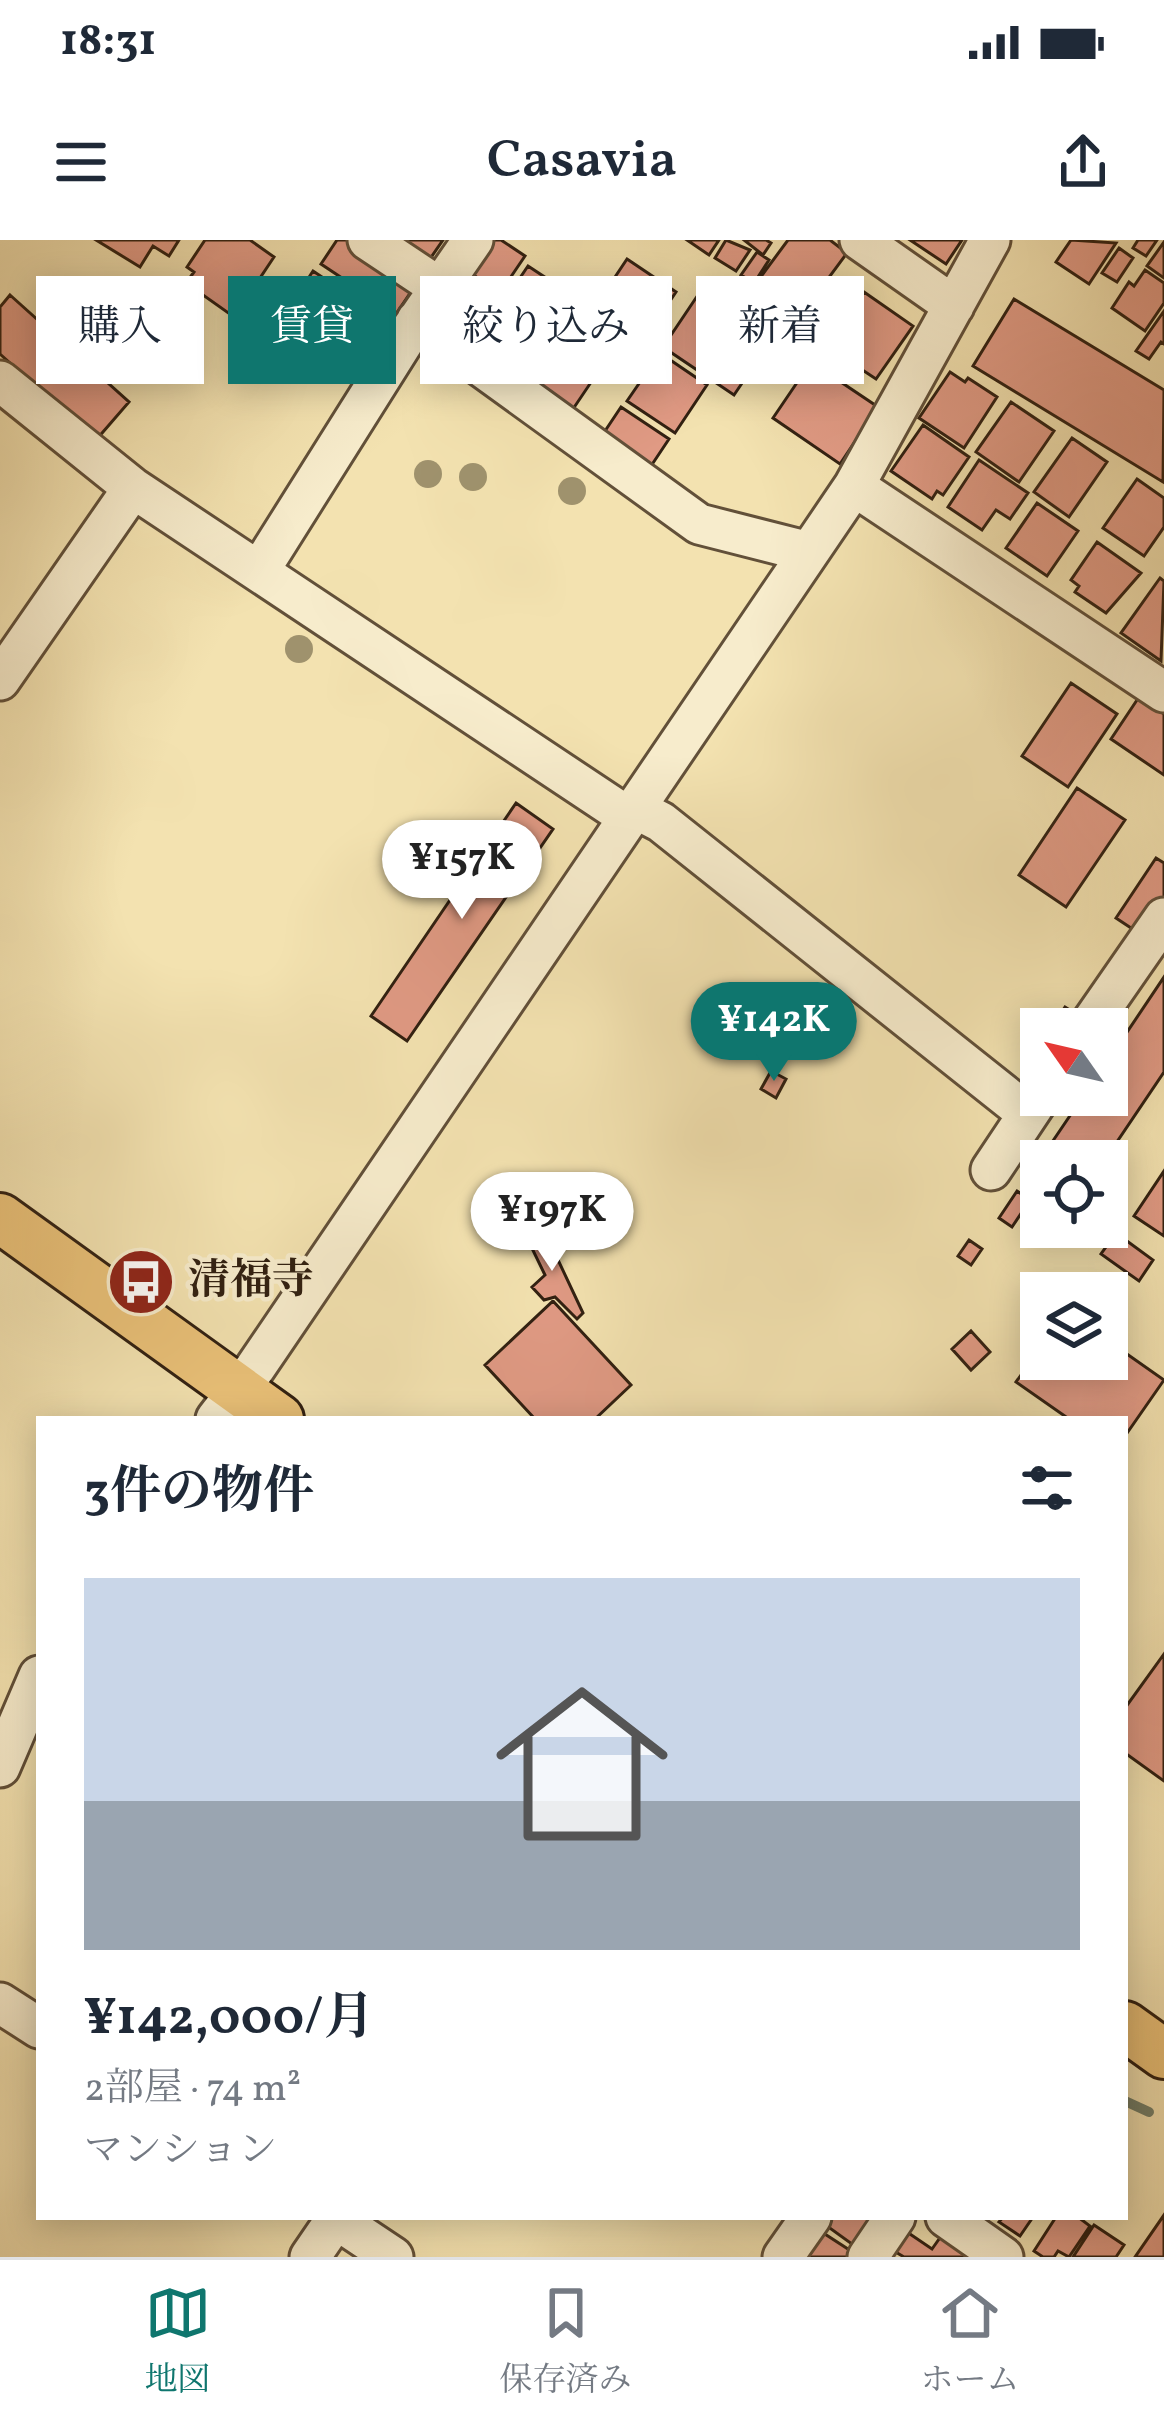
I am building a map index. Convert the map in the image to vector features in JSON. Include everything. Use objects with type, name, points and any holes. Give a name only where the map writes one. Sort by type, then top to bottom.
[{"type":"main road","points":[[0,1218],[227,1405],[268,1416]]},
{"type":"main road","points":[[1128,2028],[1164,2054]]},
{"type":"street","points":[[368,240],[422,276]]},
{"type":"street","points":[[448,276],[473,240]]},
{"type":"street","points":[[860,240],[954,306]]},
{"type":"street","points":[[227,1405],[854,487],[990,240]]},
{"type":"street","points":[[260,571],[420,316]]},
{"type":"street","points":[[417,320],[699,524],[808,552]]},
{"type":"street","points":[[5,396],[133,488],[631,812],[661,822],[1020,1094]]},
{"type":"street","points":[[854,487],[1164,692]]},
{"type":"street","points":[[0,680],[133,488]]},
{"type":"street","points":[[1102,1008],[1164,918]]},
{"type":"street","points":[[991,1170],[1027,1116]]},
{"type":"street","points":[[0,1767],[36,1683]]},
{"type":"street","points":[[0,2003],[36,2026]]},
{"type":"street","points":[[310,2257],[333,2220]]},
{"type":"street","points":[[337,2220],[393,2257]]},
{"type":"street","points":[[783,2257],[809,2220]]},
{"type":"street","points":[[868,2257],[893,2220]]},
{"type":"street","points":[[950,2220],[1003,2257]]},
{"type":"building","points":[[96,240],[179,240],[169,256],[153,246],[140,267]]},
{"type":"building","points":[[205,240],[250,240],[274,257],[261,276],[228,276],[228,313],[204,296],[204,276],[191,276],[194,272],[187,267]]},
{"type":"building","points":[[337,240],[359,240],[419,280],[396,314],[396,276],[339,276],[321,264]]},
{"type":"building","points":[[380,240],[443,240],[423,269]]},
{"type":"building","points":[[486,240],[501,240],[525,256],[511,276],[475,276],[466,270]]},
{"type":"building","points":[[687,240],[719,240],[709,255]]},
{"type":"building","points":[[726,240],[750,250],[736,271],[715,258]]},
{"type":"building","points":[[744,240],[766,240],[771,243],[763,255]]},
{"type":"building","points":[[788,240],[830,240],[847,253],[830,276],[761,276]]},
{"type":"building","points":[[910,240],[962,240],[946,264]]},
{"type":"building","points":[[1071,240],[1116,243],[1089,284],[1056,262]]},
{"type":"building","points":[[1138,240],[1157,240],[1146,256],[1133,248]]},
{"type":"building","points":[[1164,242],[1164,278],[1147,266]]},
{"type":"building","points":[[1119,248],[1133,258],[1117,282],[1102,273]]},
{"type":"building","points":[[757,252],[769,260],[759,276],[741,275]]},
{"type":"building","points":[[627,259],[652,276],[616,276]]},
{"type":"building","points":[[528,266],[543,276],[521,276]]},
{"type":"building","points":[[1145,270],[1164,283],[1164,303],[1145,331],[1112,308],[1129,282],[1134,286]]},
{"type":"building","points":[[864,292],[913,326],[876,379],[864,371]]},
{"type":"building","points":[[10,295],[36,318],[36,384],[109,384],[129,402],[96,440],[0,354],[0,307]]},
{"type":"building","points":[[696,298],[696,369],[672,353],[672,334]]},
{"type":"building","points":[[1014,299],[1164,390],[1163,482],[973,366]]},
{"type":"building","points":[[1164,311],[1164,344],[1149,359],[1136,351]]},
{"type":"building","points":[[672,361],[696,378],[696,384],[707,385],[675,433],[627,401],[639,384],[672,384]]},
{"type":"building","points":[[950,372],[997,397],[964,448],[919,418]]},
{"type":"building","points":[[540,384],[590,384],[571,412],[537,388]]},
{"type":"building","points":[[718,384],[741,384],[734,395]]},
{"type":"building","points":[[796,384],[844,384],[878,407],[840,464],[773,418]]},
{"type":"building","points":[[1011,402],[1054,431],[1019,482],[976,452]]},
{"type":"building","points":[[621,407],[669,439],[649,469],[601,437]]},
{"type":"building","points":[[923,425],[969,457],[943,495],[937,491],[932,499],[891,471]]},
{"type":"building","points":[[1072,438],[1107,462],[1069,517],[1034,492]]},
{"type":"building","points":[[979,460],[1028,493],[1010,519],[996,510],[982,530],[948,507]]},
{"type":"building","points":[[1137,479],[1164,498],[1164,527],[1144,556],[1103,528]]},
{"type":"building","points":[[1037,503],[1078,531],[1047,576],[1006,548]]},
{"type":"building","points":[[1097,542],[1141,573],[1106,613],[1075,592],[1079,586],[1071,580]]},
{"type":"building","points":[[1160,578],[1164,581],[1161,661],[1121,633]]},
{"type":"building","points":[[1071,683],[1117,714],[1068,787],[1022,756]]},
{"type":"building","points":[[1139,697],[1164,714],[1164,775],[1111,739]]},
{"type":"building","points":[[1077,788],[1125,820],[1066,907],[1019,875]]},
{"type":"building","points":[[516,803],[553,829],[407,1041],[371,1016]]},
{"type":"building","points":[[1156,858],[1164,863],[1164,898],[1140,934],[1116,918]]},
{"type":"building","points":[[1164,977],[1164,1072],[1118,1140],[1054,1140],[1070,1116],[1128,1116],[1128,1031]]},
{"type":"building","points":[[771,1071],[786,1079],[776,1098],[761,1089]]},
{"type":"building","points":[[1164,1171],[1164,1236],[1134,1216]]},
{"type":"building","points":[[1017,1191],[1020,1193],[1020,1215],[1012,1227],[999,1218]]},
{"type":"building","points":[[543,1228],[583,1313],[577,1319],[555,1297],[544,1300],[532,1287],[545,1275],[526,1236]]},
{"type":"building","points":[[969,1240],[982,1249],[971,1265],[958,1256]]},
{"type":"building","points":[[1128,1242],[1153,1260],[1139,1281],[1101,1254],[1105,1248],[1128,1248]]},
{"type":"building","points":[[553,1301],[631,1385],[598,1416],[532,1416],[485,1365]]},
{"type":"building","points":[[971,1331],[990,1352],[971,1370],[952,1349]]},
{"type":"building","points":[[1128,1355],[1164,1380],[1128,1432],[1128,1416],[1065,1416],[1016,1382],[1020,1376],[1128,1380]]},
{"type":"building","points":[[1164,1654],[1164,1781],[1128,1755],[1128,1704]]},
{"type":"building","points":[[1164,2215],[1164,2257],[1135,2257]]},
{"type":"building","points":[[821,2220],[875,2220],[856,2247]]},
{"type":"building","points":[[1001,2220],[1031,2220],[1020,2236]]},
{"type":"building","points":[[1054,2220],[1082,2220],[1090,2226],[1069,2257],[1058,2251],[1054,2257],[1043,2257],[1034,2251]]},
{"type":"building","points":[[1094,2225],[1124,2245],[1116,2257],[1073,2257]]},
{"type":"building","points":[[814,2227],[851,2251],[847,2257],[793,2257]]},
{"type":"building","points":[[907,2232],[932,2249],[944,2232],[971,2252],[968,2257],[904,2257],[894,2251]]},
{"type":"waterway","points":[[1128,2102],[1149,2112]]},
{"type":"place","name":"清福寺","points":[[141,1282]]}]
